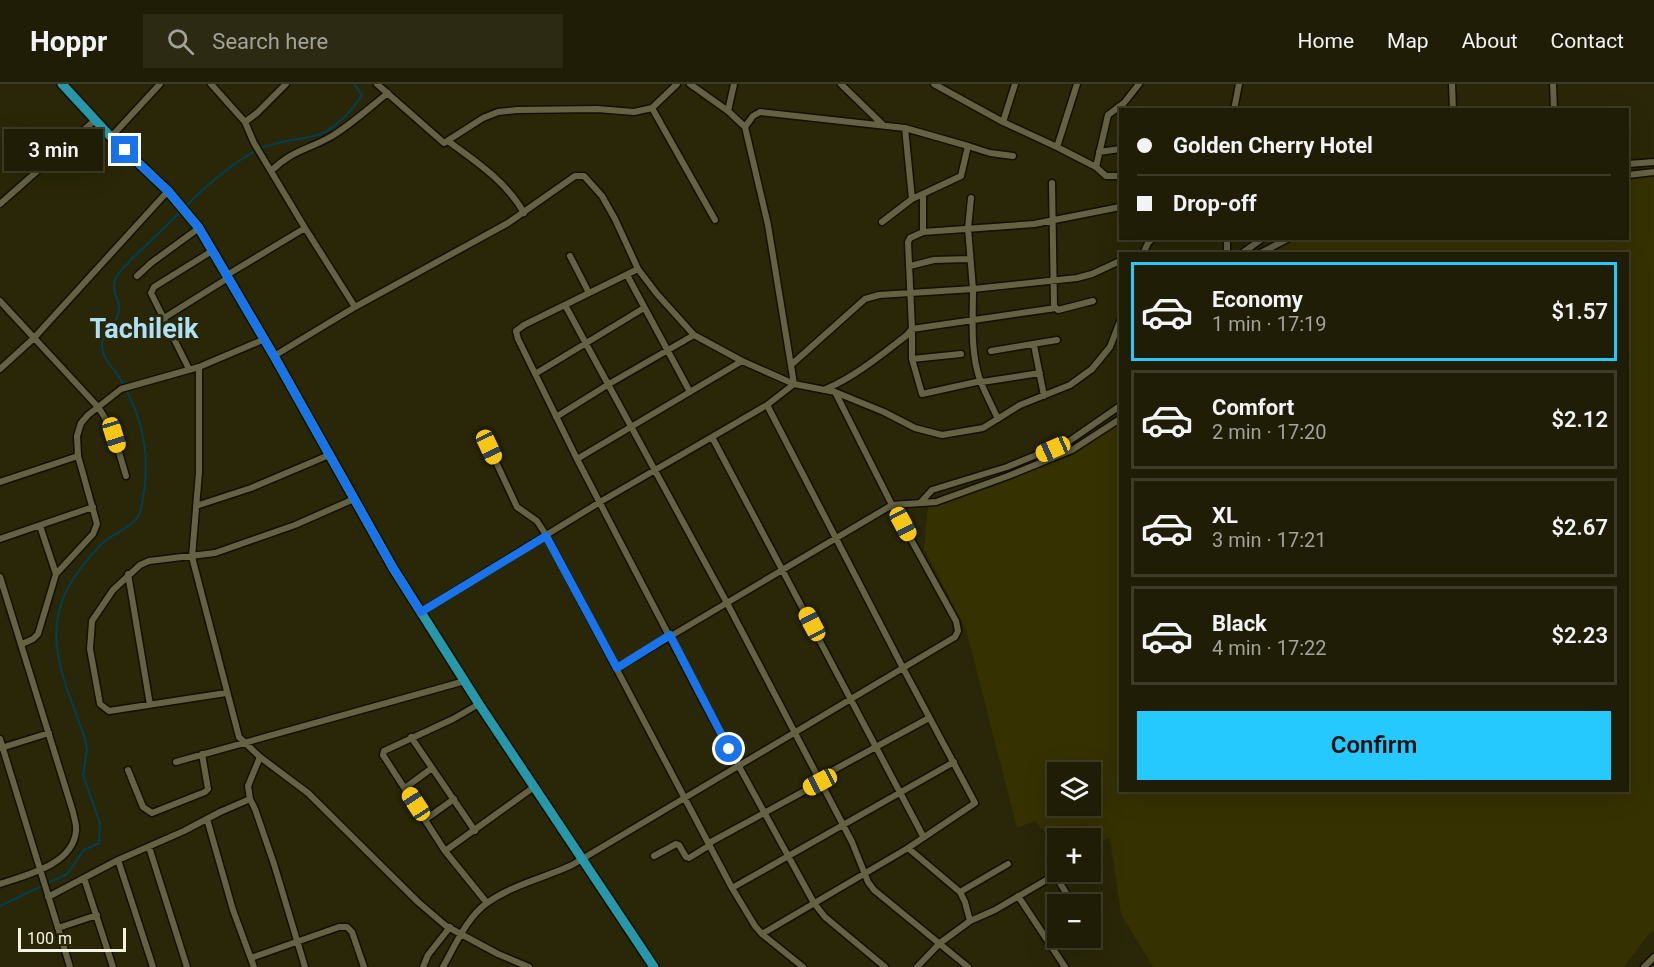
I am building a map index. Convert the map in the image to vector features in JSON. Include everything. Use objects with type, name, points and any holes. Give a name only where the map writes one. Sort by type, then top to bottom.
[{"type":"main road","points":[[62,84],[94,120],[176,199],[199,228],[265,339],[393,568],[479,704],[654,967]]},
{"type":"street","points":[[111,137],[160,84]]},
{"type":"street","points":[[211,84],[245,122],[254,143],[356,307]]},
{"type":"street","points":[[245,122],[286,84]]},
{"type":"street","points":[[377,84],[444,143],[483,118],[498,112],[597,109],[634,112],[652,108],[677,84]]},
{"type":"street","points":[[690,84],[728,111],[745,127],[768,225],[794,384]]},
{"type":"street","points":[[728,111],[734,84]]},
{"type":"street","points":[[841,84],[883,125]]},
{"type":"street","points":[[934,84],[951,88],[1003,122],[1096,167],[1110,177],[1119,176]]},
{"type":"street","points":[[1003,122],[1015,84]]},
{"type":"street","points":[[1057,147],[1077,84]]},
{"type":"street","points":[[1096,167],[1108,115],[1124,103],[1139,84]]},
{"type":"street","points":[[1234,108],[1239,84]]},
{"type":"street","points":[[1452,84],[1453,108]]},
{"type":"street","points":[[1553,84],[1554,108]]},
{"type":"street","points":[[272,171],[284,159],[297,151],[332,136],[388,93]]},
{"type":"street","points":[[652,108],[715,220]]},
{"type":"street","points":[[745,127],[753,116],[760,112],[883,125],[905,128],[990,153],[1013,156]]},
{"type":"street","points":[[0,204],[94,120]]},
{"type":"street","points":[[905,128],[912,199]]},
{"type":"street","points":[[448,141],[503,186],[515,198],[524,213]]},
{"type":"street","points":[[882,222],[912,199],[961,176],[968,146]]},
{"type":"street","points":[[1099,152],[1119,150]]},
{"type":"street","points":[[1629,164],[1654,162]]},
{"type":"street","points":[[1629,175],[1654,172]]},
{"type":"street","points":[[274,356],[356,307],[524,213],[575,176],[584,176],[602,196],[638,269],[657,294],[694,334],[741,361],[794,384],[835,392],[915,428],[942,435],[983,428],[1020,405],[1070,385],[1092,369],[1110,347],[1119,324]]},
{"type":"street","points":[[1052,183],[1056,308]]},
{"type":"street","points":[[0,369],[34,338],[168,191]]},
{"type":"street","points":[[923,195],[923,232]]},
{"type":"street","points":[[971,198],[968,228],[972,332],[981,382],[998,419]]},
{"type":"street","points":[[1040,373],[922,394],[912,359],[909,240],[923,232],[1034,224],[1119,207]]},
{"type":"street","points":[[137,276],[199,228]]},
{"type":"street","points":[[164,318],[305,228]]},
{"type":"street","points":[[1244,252],[1260,240]]},
{"type":"street","points":[[1263,252],[1285,240]]},
{"type":"street","points":[[189,369],[151,293],[154,287],[212,251]]},
{"type":"street","points":[[570,256],[589,293]]},
{"type":"street","points":[[910,266],[934,260],[969,259]]},
{"type":"street","points":[[791,365],[865,299],[879,295],[1054,281],[1092,274],[1119,261]]},
{"type":"street","points":[[638,269],[516,331],[577,459],[703,701],[814,903],[825,917],[885,967]]},
{"type":"street","points":[[627,275],[690,392]]},
{"type":"street","points":[[0,301],[108,420],[126,476]]},
{"type":"street","points":[[825,390],[848,379],[912,329],[1056,308],[1058,310],[1093,301]]},
{"type":"street","points":[[565,305],[795,732],[842,824],[868,882],[874,890],[968,967]]},
{"type":"street","points":[[535,374],[644,308]]},
{"type":"street","points":[[556,417],[694,334]]},
{"type":"street","points":[[21,644],[38,634],[56,574],[93,534],[96,524],[78,456],[77,436],[81,423],[121,389],[199,367],[265,339]]},
{"type":"street","points":[[991,351],[1057,340]]},
{"type":"street","points":[[1034,345],[1044,396]]},
{"type":"street","points":[[912,359],[962,354]]},
{"type":"street","points":[[577,459],[741,361]]},
{"type":"street","points":[[199,367],[199,472],[192,557],[239,737],[260,757],[308,793],[418,902],[450,927],[498,954],[529,967]]},
{"type":"street","points":[[421,612],[600,502],[767,405],[794,384]]},
{"type":"street","points":[[443,967],[462,934],[487,903],[582,858],[955,637],[958,631],[956,621],[892,505],[835,392]]},
{"type":"street","points":[[762,934],[908,848],[975,803],[767,405]]},
{"type":"street","points":[[920,503],[932,490],[1028,460],[1068,442],[1119,407]]},
{"type":"street","points":[[617,668],[892,505],[936,502],[1037,466],[1072,450],[1119,420]]},
{"type":"street","points":[[712,437],[923,836]]},
{"type":"street","points":[[489,447],[517,507],[537,521],[546,536],[732,888],[762,934],[802,967]]},
{"type":"street","points":[[0,482],[78,456]]},
{"type":"street","points":[[196,506],[251,488],[329,456]]},
{"type":"street","points":[[226,693],[109,711],[100,704],[90,649],[92,621],[113,590],[140,564],[215,553],[295,525],[354,498]]},
{"type":"street","points":[[0,539],[93,507]]},
{"type":"street","points":[[39,526],[56,574]]},
{"type":"street","points":[[128,574],[150,705]]},
{"type":"street","points":[[0,577],[77,830],[72,844],[63,855],[42,870],[0,884]]},
{"type":"street","points":[[176,762],[465,681]]},
{"type":"street","points":[[479,704],[453,719],[384,751],[383,755],[445,851],[487,903]]},
{"type":"street","points":[[654,856],[676,844],[689,858],[764,812],[930,718]]},
{"type":"street","points":[[1,748],[49,733]]},
{"type":"street","points":[[411,737],[475,831]]},
{"type":"street","points":[[0,739],[70,967]]},
{"type":"street","points":[[128,770],[143,807],[152,813],[208,789],[202,754]]},
{"type":"street","points":[[260,757],[248,786],[250,799],[274,864],[305,967]]},
{"type":"street","points":[[732,888],[954,762]]},
{"type":"street","points":[[405,788],[432,768]]},
{"type":"street","points":[[445,851],[534,787]]},
{"type":"street","points":[[48,897],[118,860],[250,799]]},
{"type":"street","points":[[426,819],[454,799]]},
{"type":"street","points":[[207,819],[233,910],[254,967]]},
{"type":"street","points":[[149,847],[187,967]]},
{"type":"street","points":[[908,848],[960,892],[970,921]]},
{"type":"street","points":[[118,860],[153,967]]},
{"type":"street","points":[[960,892],[1008,864]]},
{"type":"street","points":[[84,878],[113,967]]},
{"type":"street","points":[[917,967],[940,943],[970,921],[980,918],[1047,879]]},
{"type":"street","points":[[1018,896],[1065,967]]},
{"type":"street","points":[[58,928],[97,915]]},
{"type":"street","points":[[251,958],[339,927],[347,927],[352,932],[363,967]]},
{"type":"street","points":[[423,967],[428,955],[450,927]]},
{"type":"street","points":[[1644,967],[1654,957]]},
{"type":"shaded area","points":[[1654,176],[1654,931],[1649,934],[1624,967],[1153,967],[1121,914],[1110,838],[1101,841],[1101,828],[1047,828],[1047,834],[1035,821],[1017,828],[966,629],[924,549],[928,508],[991,486],[1057,458],[1119,419],[1119,792],[1629,792],[1629,252],[1262,252],[1275,243],[1286,240],[1372,242],[1378,240],[1629,240],[1629,178]]},
{"type":"waterway","points":[[186,206],[221,174],[259,149],[279,142],[321,134],[335,125],[353,108],[362,95],[354,84]]},
{"type":"waterway","points":[[0,906],[67,874],[84,850],[99,843],[100,823],[83,775],[87,749],[85,739],[58,657],[56,636],[58,616],[64,596],[86,561],[105,541],[136,520],[141,509],[146,475],[141,428],[130,398],[105,357],[102,341],[119,313],[114,286],[116,277],[134,256],[180,212]]},
{"type":"district","name":"Tachileik","points":[[144,329]]},
{"type":"route","points":[[125,150],[176,199],[199,228],[393,568],[421,612],[546,536],[617,668],[670,635],[729,749]]}]
